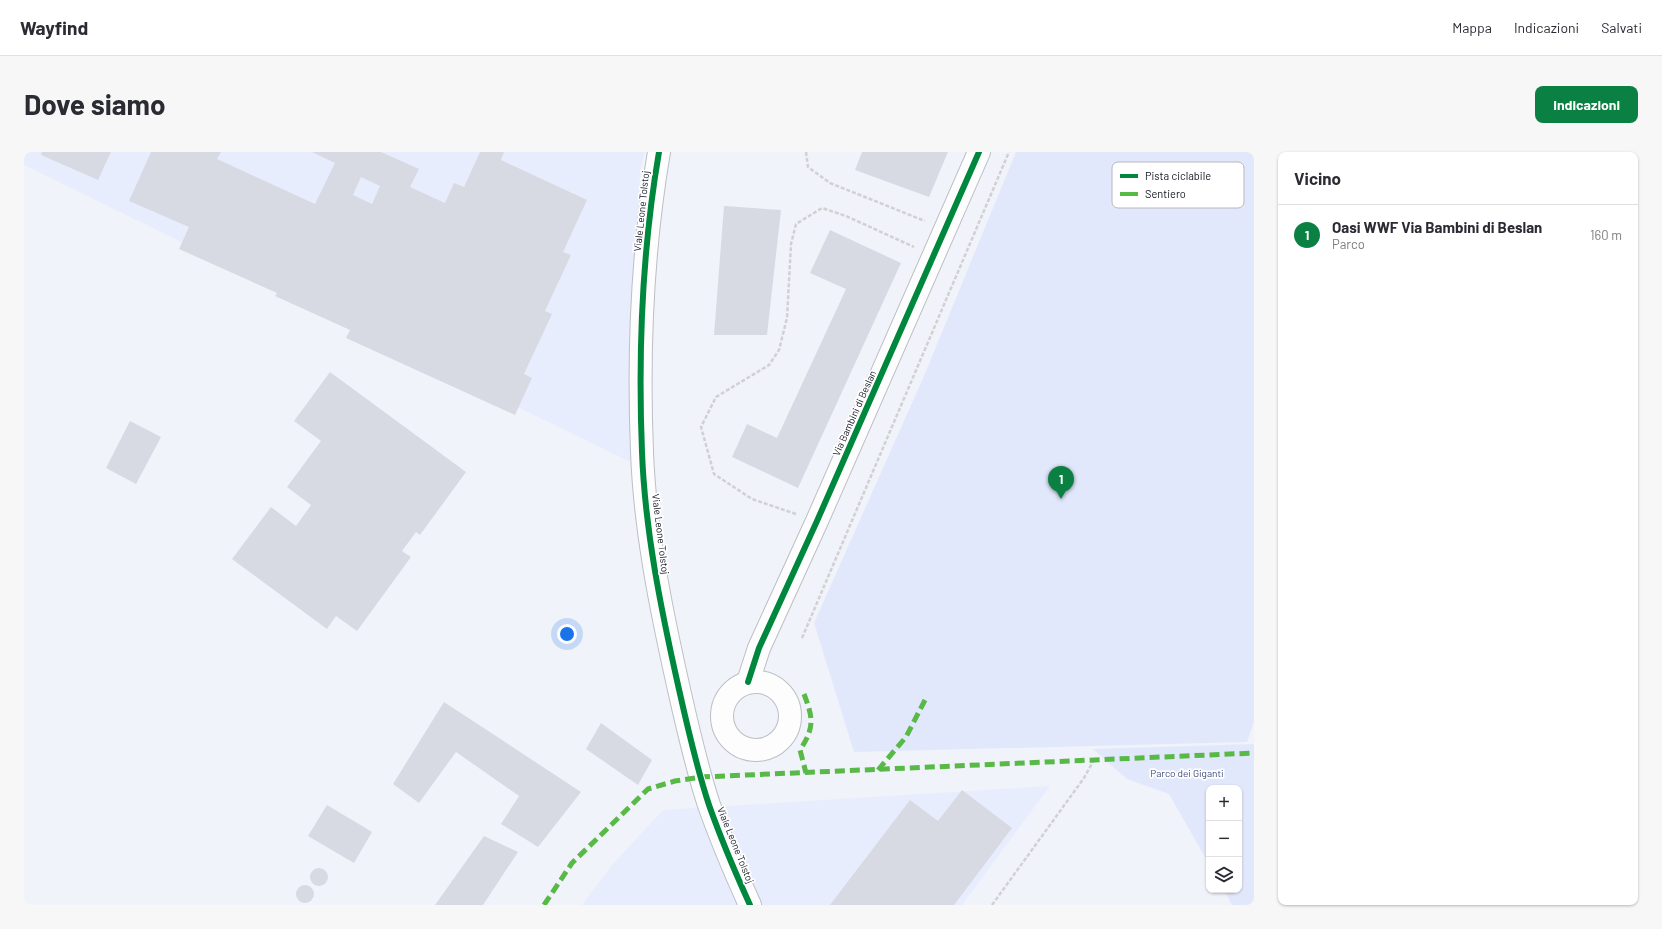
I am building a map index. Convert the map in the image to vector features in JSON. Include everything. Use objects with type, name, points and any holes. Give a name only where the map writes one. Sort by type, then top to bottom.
[{"type":"street","name":"Viale Leone Tolstoj","points":[[659,152],[646,262],[641,364],[642,454],[651,544],[669,646],[700,777],[718,830],[750,905]]},
{"type":"street","name":"Via Bambini di Beslan","points":[[748,682],[759,648],[817,521],[979,152]]},
{"type":"path","points":[[806,152],[808,167],[830,183],[946,230]]},
{"type":"path","points":[[802,638],[1010,152]]},
{"type":"path","points":[[817,521],[752,499],[714,474],[701,427],[716,397],[769,365],[779,350],[787,318],[791,244],[796,224],[822,208],[846,216],[934,255]]},
{"type":"path","points":[[992,905],[1084,778],[1094,760]]},
{"type":"shaded area","points":[[24,152],[645,152],[640,172],[630,462],[24,165]]},
{"type":"shaded area","points":[[1050,786],[962,905],[582,905],[611,866],[663,810]]},
{"type":"green space","points":[[1016,152],[1254,152],[1254,722],[1247,742],[854,752],[814,623],[924,376]]},
{"type":"green space","name":"Parco dei Giganti","points":[[1254,744],[1254,905],[1232,905],[1226,893],[1242,893],[1242,785],[1206,785],[1206,859],[1169,794],[1127,779],[1093,749]]},
{"type":"building","points":[[42,152],[111,152],[98,180],[41,155]]},
{"type":"building","points":[[151,152],[221,152],[217,159],[315,204],[335,163],[312,152],[381,152],[419,169],[410,187],[445,203],[454,183],[464,187],[480,152],[504,152],[501,160],[587,200],[563,252],[571,255],[545,311],[552,314],[524,374],[532,378],[515,415],[346,338],[350,330],[275,296],[277,293],[179,249],[189,227],[129,201]],"holes":[[[361,177],[380,186],[372,204],[353,195]]]},
{"type":"building","points":[[862,152],[948,152],[929,197],[855,170]]},
{"type":"building","points":[[724,206],[781,210],[767,335],[714,335]]},
{"type":"building","points":[[830,230],[901,263],[798,488],[732,457],[747,424],[777,438],[846,289],[810,273]]},
{"type":"building","points":[[330,372],[466,472],[420,535],[416,532],[402,551],[411,557],[357,631],[336,616],[327,629],[232,559],[271,507],[296,526],[311,505],[287,487],[321,441],[294,421]]},
{"type":"building","points":[[130,421],[161,437],[136,484],[106,468]]},
{"type":"building","points":[[444,702],[581,792],[538,847],[501,824],[519,796],[456,752],[419,803],[393,784]]},
{"type":"building","points":[[601,723],[652,760],[638,785],[586,749]]},
{"type":"building","points":[[962,790],[1012,828],[954,905],[830,905],[910,800],[938,821]]},
{"type":"building","points":[[327,805],[372,832],[354,863],[308,836]]},
{"type":"building","points":[[484,836],[518,852],[483,905],[435,905]]},
{"type":"building","points":[[319,868],[325,871],[328,877],[325,883],[319,886],[313,883],[310,877],[313,871]]},
{"type":"building","points":[[305,885],[311,888],[314,894],[311,900],[305,903],[299,900],[296,894],[299,888]]},
{"type":"marked path","points":[[804,694],[811,716],[810,729],[800,750],[806,773]]},
{"type":"marked path","points":[[878,770],[906,737],[925,700]]},
{"type":"marked path","points":[[544,905],[572,863],[648,789],[675,781],[701,777],[1254,753]]},
{"type":"cycle path","points":[[659,152],[653,189],[645,264],[641,340],[642,452],[646,511],[666,628],[696,760],[704,790],[714,818],[728,855],[750,905]]},
{"type":"cycle path","points":[[748,682],[759,648],[817,521],[979,152]]},
{"type":"place","name":"Oasi WWF Via Bambini di Beslan","points":[[1061,499]]}]
